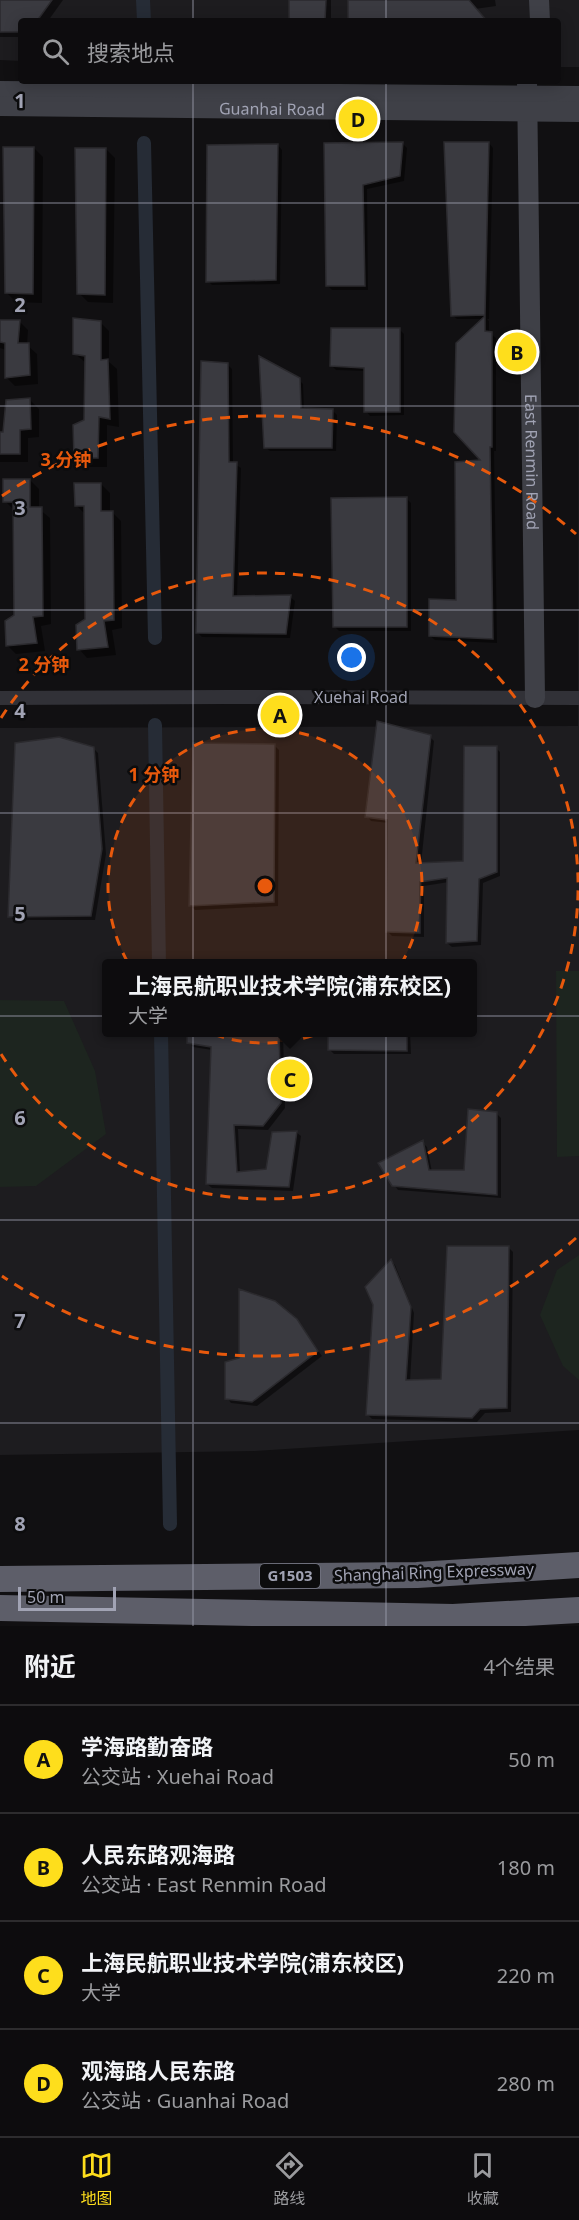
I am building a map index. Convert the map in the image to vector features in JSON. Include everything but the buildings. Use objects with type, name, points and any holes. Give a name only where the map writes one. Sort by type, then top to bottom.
[{"type":"highway","name":"Shanghai Ring Expressway","points":[[0,1579],[417,1575],[579,1565]]},
{"type":"highway","points":[[0,1608],[453,1617],[579,1611]]},
{"type":"main road","points":[[526,0],[526,18]]},
{"type":"main road","points":[[539,0],[540,18]]},
{"type":"main road","name":"Guanhai Road","points":[[0,91],[579,96]]},
{"type":"main road","name":"Guanhai Road","points":[[0,106],[534,96],[579,112]]},
{"type":"main road","name":"East Renmin Road","points":[[534,96],[541,698]]},
{"type":"street","name":"Xuehai Road","points":[[0,698],[225,696],[579,698]]},
{"type":"shaded area","points":[[0,0],[579,0],[579,67],[561,67],[561,18],[18,18],[18,61],[0,60]]},
{"type":"shaded area","points":[[579,157],[579,1430],[255,1451],[0,1455],[0,728],[578,726]]},
{"type":"shaded area","points":[[556,971],[579,971],[579,1156],[557,1157]]},
{"type":"shaded area","points":[[0,1000],[64,1001],[95,1071],[106,1134],[36,1186],[0,1187]]},
{"type":"shaded area","points":[[579,1255],[579,1380],[563,1366],[540,1315],[557,1270]]},
{"type":"waterway","points":[[143,0],[144,18]]},
{"type":"waterway","points":[[144,143],[155,638]]},
{"type":"waterway","points":[[155,725],[159,959]]},
{"type":"waterway","points":[[161,1037],[170,1524]]},
{"type":"place","name":"观海路人民东路","points":[[358,119]]},
{"type":"place","name":"人民东路观海路","points":[[517,352]]},
{"type":"place","name":"学海路勤奋路","points":[[280,715]]},
{"type":"place","name":"上海民航职业技术学院(浦东校区)","points":[[290,1079]]}]
